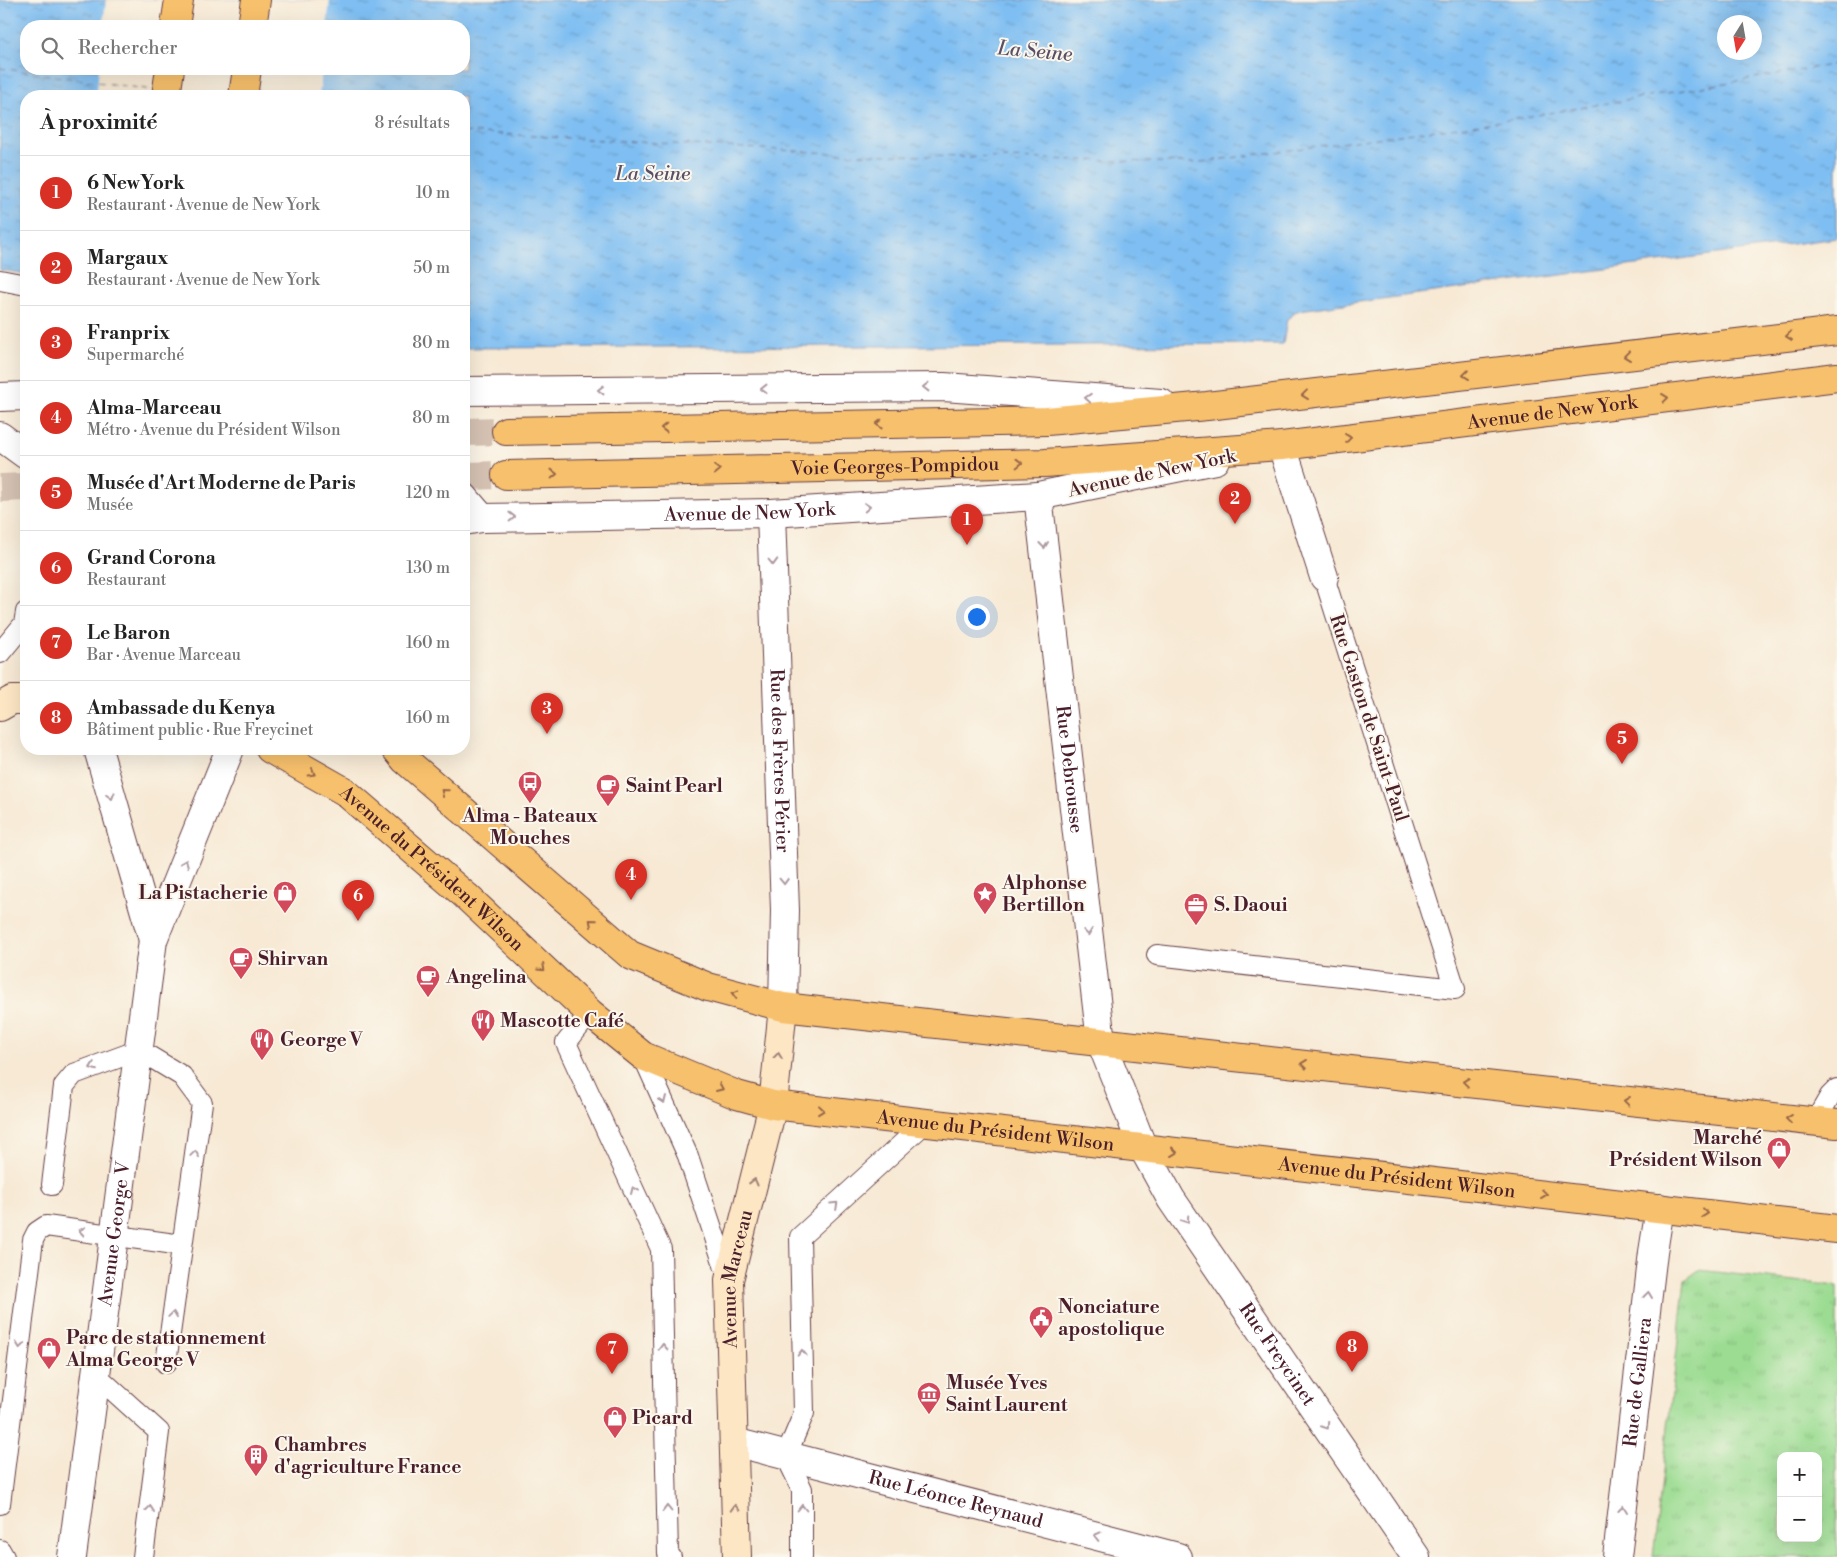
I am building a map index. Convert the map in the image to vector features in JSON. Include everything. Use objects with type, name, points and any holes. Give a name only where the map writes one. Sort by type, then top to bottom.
[{"type":"main road","points":[[176,20],[179,0]]},
{"type":"main road","points":[[253,20],[256,0]]},
{"type":"main road","points":[[167,90],[169,75]]},
{"type":"main road","points":[[244,90],[246,75]]},
{"type":"main road","points":[[506,431],[1048,421],[1207,406],[1837,331]]},
{"type":"main road","name":"Avenue de New York","points":[[1282,446],[1837,377]]},
{"type":"main road","name":"Voie Georges-Pompidou","points":[[506,475],[1045,462],[1282,446]]},
{"type":"main road","name":"Avenue du Président Wilson","points":[[281,755],[344,791],[466,896],[590,1013],[643,1056],[737,1095],[773,1105],[1837,1229]]},
{"type":"main road","points":[[401,755],[630,956],[708,987],[782,1007],[1826,1123]]},
{"type":"main road","name":"Avenue Marceau","points":[[737,1557],[729,1280],[773,1105],[782,1007]]},
{"type":"street","points":[[470,391],[944,387],[1207,406]]},
{"type":"street","points":[[0,397],[20,396]]},
{"type":"street","points":[[0,436],[20,451]]},
{"type":"street","name":"Avenue de New York","points":[[473,519],[771,513],[1038,496],[1282,446]]},
{"type":"street","name":"Rue Gaston de Saint-Paul","points":[[1282,446],[1324,577]]},
{"type":"street","name":"Rue Debrousse","points":[[1038,496],[1101,1042],[1143,1148]]},
{"type":"street","name":"Rue des Frères Périer","points":[[771,513],[785,910],[782,1007]]},
{"type":"street","name":"Avenue George V","points":[[100,755],[153,940]]},
{"type":"street","name":"Avenue George V","points":[[72,1557],[153,940],[228,755]]},
{"type":"street","name":"Rue Freycinet","points":[[1143,1148],[1171,1199],[1416,1557]]},
{"type":"street","name":"Rue de Galliera","points":[[1617,1557],[1652,1252],[1660,1208]]},
{"type":"street","name":"Rue Léonce Reynaud","points":[[734,1442],[1178,1557]]},
{"type":"lane","points":[[0,280],[20,284]]},
{"type":"lane","name":"Rue Gaston de Saint-Paul","points":[[1157,955],[1455,990],[1324,577]]},
{"type":"lane","points":[[0,653],[20,629]]},
{"type":"lane","points":[[590,1013],[566,1042],[661,1249],[668,1554],[671,1557]]},
{"type":"lane","points":[[52,1185],[64,1086],[74,1074],[139,1050],[182,1076],[202,1103],[166,1363]]},
{"type":"lane","points":[[643,1056],[688,1156],[729,1280]]},
{"type":"lane","points":[[1826,1123],[1830,1096],[1837,1089]]},
{"type":"lane","points":[[802,1557],[802,1489],[786,1456],[804,1413],[800,1237],[926,1122]]},
{"type":"lane","points":[[0,1504],[33,1240],[37,1232],[46,1226],[182,1245]]},
{"type":"lane","points":[[96,1375],[159,1432],[143,1557]]},
{"type":"lane","points":[[0,1550],[4,1557]]},
{"type":"green space","points":[[1699,1270],[1837,1286],[1837,1557],[1653,1557],[1685,1280]]},
{"type":"water","name":"La Seine","points":[[0,0],[1837,0],[1837,238],[1299,310],[1287,319],[1283,344],[470,348],[470,90],[20,90],[20,273],[0,270]]},
{"type":"pier","points":[[106,0],[330,0],[328,20],[104,20]]},
{"type":"pier","points":[[98,75],[321,75],[320,90],[97,90]]},
{"type":"ferry route","points":[[470,132],[849,154],[1194,163],[1502,121],[1837,64]]},
{"type":"ferry route","points":[[0,68],[20,71]]},
{"type":"ferry route","points":[[49,75],[153,90]]},
{"type":"tunnel","points":[[470,432],[506,431]]},
{"type":"tunnel","points":[[470,476],[506,475]]},
{"type":"tunnel","points":[[0,488],[20,487]]},
{"type":"place","name":"Margaux","points":[[1235,524]]},
{"type":"place","name":"6 NewYork","points":[[967,545]]},
{"type":"place","name":"Franprix","points":[[547,734]]},
{"type":"place","name":"Musée d'Art Moderne de Paris","points":[[1622,764]]},
{"type":"place","name":"Alma - Bateaux Mouches","points":[[530,804]]},
{"type":"place","name":"Saint Pearl","points":[[608,807]]},
{"type":"place","name":"Alma-Marceau","points":[[631,900]]},
{"type":"place","name":"La Pistacherie","points":[[285,914]]},
{"type":"place","name":"Alphonse Bertillon","points":[[985,915]]},
{"type":"place","name":"Grand Corona","points":[[358,921]]},
{"type":"place","name":"S. Daoui","points":[[1196,926]]},
{"type":"place","name":"Shirvan","points":[[241,980]]},
{"type":"place","name":"Angelina","points":[[428,998]]},
{"type":"place","name":"Mascotte Café","points":[[483,1042]]},
{"type":"place","name":"George V","points":[[262,1061]]},
{"type":"place","name":"Marché Président Wilson","points":[[1779,1170]]},
{"type":"place","name":"Nonciature apostolique","points":[[1041,1339]]},
{"type":"place","name":"Parc de stationnement Alma George V","points":[[49,1370]]},
{"type":"place","name":"Ambassade du Kenya","points":[[1352,1372]]},
{"type":"place","name":"Le Baron","points":[[612,1374]]},
{"type":"place","name":"Musée Yves Saint Laurent","points":[[929,1415]]},
{"type":"place","name":"Picard","points":[[615,1439]]},
{"type":"place","name":"Chambres d'agriculture France","points":[[256,1477]]}]
